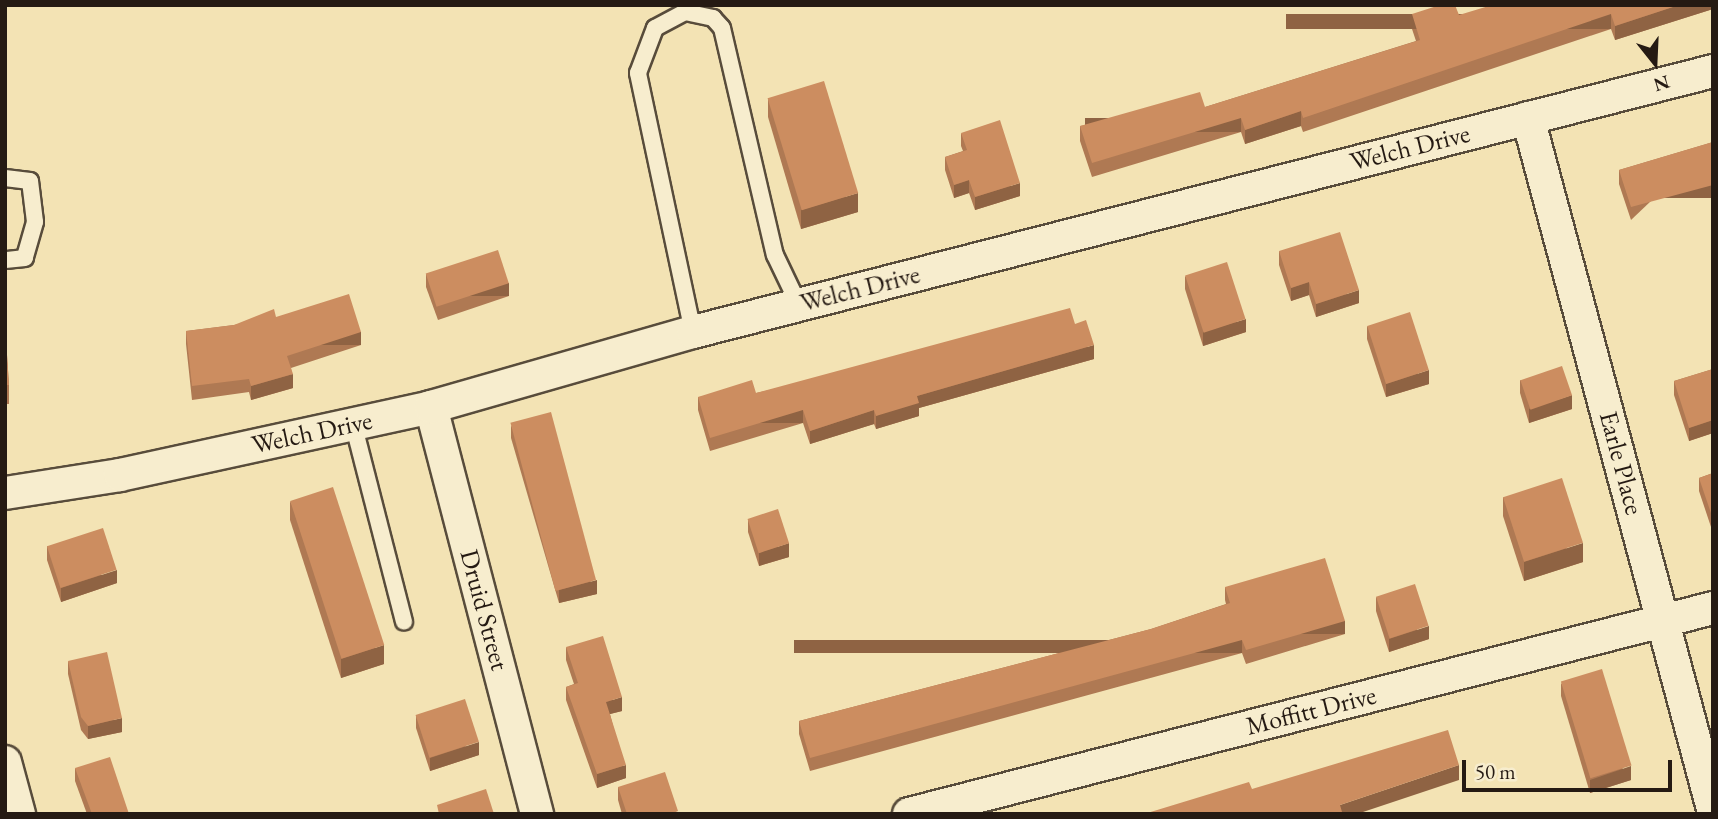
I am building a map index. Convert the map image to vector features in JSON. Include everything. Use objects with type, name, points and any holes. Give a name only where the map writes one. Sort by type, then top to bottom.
[{"type":"street","name":"Welch Drive","points":[[5,493],[121,475],[431,407],[799,304],[1713,71]]},
{"type":"street","name":"Earle Place","points":[[1528,118],[1713,808]]},
{"type":"street","name":"Druid Street","points":[[431,407],[537,814]]},
{"type":"street","name":"Moffitt Drive","points":[[909,814],[1713,608]]},
{"type":"street","points":[[5,762],[19,814]]},
{"type":"lane","points":[[693,332],[638,73],[655,28],[685,12],[713,18],[722,28],[775,255],[799,304]]},
{"type":"lane","points":[[5,178],[30,181],[35,222],[25,258],[5,260]]},
{"type":"lane","points":[[354,423],[404,622]]},
{"type":"building","points":[[1440,5],[1455,5],[1459,15],[1492,5],[1679,5],[1615,26],[1611,14],[1303,118],[1301,111],[1245,130],[1241,118],[1092,163],[1080,126],[1200,92],[1205,107],[1420,40],[1412,14]]},
{"type":"building","points":[[824,81],[858,193],[802,210],[768,98]]},
{"type":"building","points":[[1000,120],[1020,183],[975,197],[969,180],[954,185],[945,157],[967,150],[961,133]]},
{"type":"building","points":[[1713,142],[1713,185],[1631,207],[1619,170]]},
{"type":"building","points":[[1340,232],[1359,290],[1316,304],[1309,282],[1291,288],[1279,251]]},
{"type":"building","points":[[498,250],[509,283],[437,307],[426,273]]},
{"type":"building","points":[[1227,262],[1246,319],[1204,333],[1185,276]]},
{"type":"building","points":[[349,294],[361,332],[287,356],[293,374],[251,386],[249,379],[192,386],[186,331],[234,325],[274,309],[276,317]]},
{"type":"building","points":[[1070,308],[1075,324],[1086,320],[1094,345],[917,396],[919,403],[876,416],[874,410],[810,431],[803,410],[710,438],[698,397],[752,380],[756,393]]},
{"type":"building","points":[[1410,312],[1429,370],[1386,384],[1367,326]]},
{"type":"building","points":[[5,325],[9,385],[5,385]]},
{"type":"building","points":[[1562,366],[1572,395],[1530,410],[1520,380]]},
{"type":"building","points":[[1713,369],[1713,420],[1689,428],[1674,381]]},
{"type":"building","points":[[551,412],[596,580],[555,591],[510,423]]},
{"type":"building","points":[[1713,473],[1713,519],[1699,478]]},
{"type":"building","points":[[1562,478],[1583,543],[1524,562],[1503,497]]},
{"type":"building","points":[[333,487],[384,645],[341,659],[290,501]]},
{"type":"building","points":[[778,509],[789,543],[759,553],[748,519]]},
{"type":"building","points":[[103,528],[117,570],[60,588],[47,546]]},
{"type":"building","points":[[1325,558],[1345,621],[1246,650],[1242,640],[810,758],[799,721],[1151,629],[1230,603],[1225,587]]},
{"type":"building","points":[[1415,584],[1429,626],[1390,639],[1376,597]]},
{"type":"building","points":[[603,636],[622,697],[606,702],[626,765],[597,774],[566,687],[578,683],[566,647]]},
{"type":"building","points":[[107,652],[122,718],[88,726],[81,717],[68,661]]},
{"type":"building","points":[[1602,669],[1632,766],[1590,778],[1561,682]]},
{"type":"building","points":[[465,699],[479,742],[429,758],[416,715]]},
{"type":"building","points":[[1448,730],[1459,765],[1340,805],[1342,812],[1338,814],[1144,814],[1249,782],[1252,789]]},
{"type":"building","points":[[110,757],[129,814],[92,814],[75,768]]},
{"type":"building","points":[[665,772],[678,811],[671,814],[627,814],[618,787]]},
{"type":"building","points":[[486,789],[494,814],[439,814],[437,805]]}]
